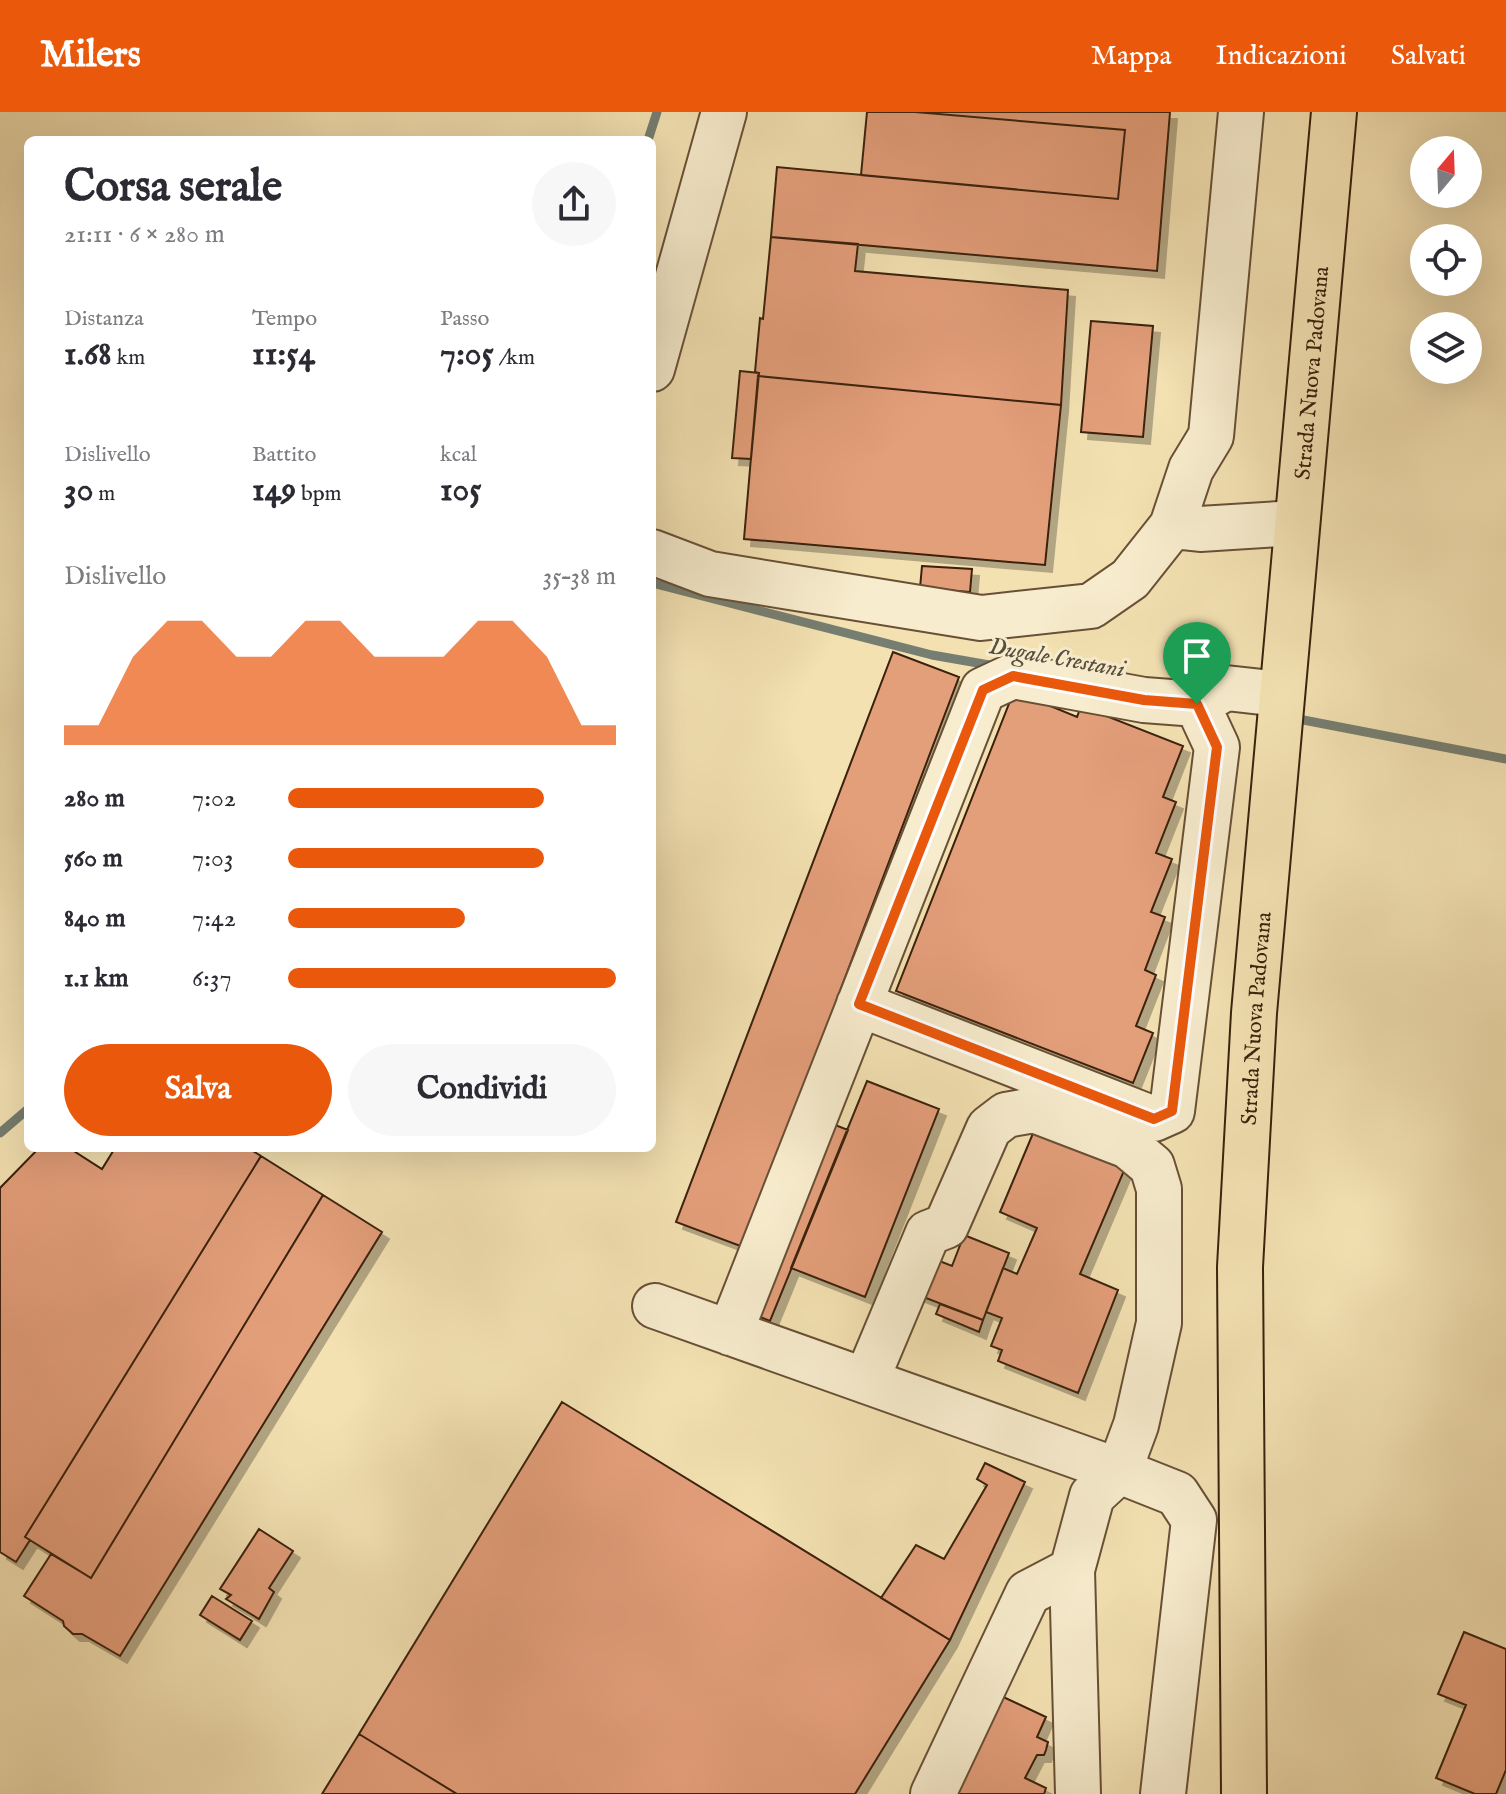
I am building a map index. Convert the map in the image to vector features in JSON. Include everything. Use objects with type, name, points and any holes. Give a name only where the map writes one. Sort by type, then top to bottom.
[{"type":"main road","name":"Strada Nuova Padovana","points":[[1245,1792],[1240,1267],[1254,1013],[1334,112]]},
{"type":"street","points":[[656,355],[724,112]]},
{"type":"street","points":[[656,554],[710,574],[981,618],[1091,606],[1130,579],[1172,526],[1191,469],[1211,436],[1241,112]]},
{"type":"street","points":[[1172,526],[1200,529],[1296,523]]},
{"type":"street","points":[[730,1333],[983,690],[1013,676],[1144,700],[1197,704],[1226,688],[1280,694]]},
{"type":"street","points":[[859,1004],[1154,1119],[1172,1111],[1217,747],[1197,704]]},
{"type":"street","points":[[866,1381],[928,1233],[946,1226],[989,1128],[1006,1115],[1034,1110],[1128,1146],[1152,1166],[1159,1189],[1159,1323],[1136,1425],[1119,1471],[1092,1496],[1072,1570],[1078,1794]]},
{"type":"street","points":[[655,1306],[1177,1494],[1194,1520],[1163,1794]]},
{"type":"street","points":[[933,1794],[1028,1593],[1072,1570]]},
{"type":"building","points":[[867,112],[915,112],[1125,130],[1118,199],[861,175]]},
{"type":"building","points":[[915,112],[1170,112],[1157,271],[771,237],[777,167],[1118,199],[1125,130]]},
{"type":"building","points":[[771,237],[858,244],[855,271],[1068,290],[1061,405],[758,376],[759,373],[755,372],[760,318],[763,319]]},
{"type":"building","points":[[1091,321],[1153,326],[1143,437],[1081,432]]},
{"type":"building","points":[[740,371],[759,373],[751,459],[732,458]]},
{"type":"building","points":[[758,376],[1061,405],[1045,565],[744,539]]},
{"type":"building","points":[[922,566],[972,569],[970,592],[920,588]]},
{"type":"building","points":[[893,652],[959,677],[743,1247],[676,1222]]},
{"type":"building","points":[[1014,691],[1077,717],[1081,706],[1183,746],[1163,797],[1176,802],[1156,853],[1172,859],[1151,912],[1165,917],[1145,970],[1156,975],[1136,1026],[1153,1033],[1133,1083],[896,991]]},
{"type":"building","points":[[867,1081],[939,1109],[865,1297],[791,1268]]},
{"type":"building","points":[[820,1119],[848,1130],[770,1321],[745,1311]]},
{"type":"building","points":[[1034,1131],[1129,1159],[1080,1274],[1118,1290],[1078,1393],[998,1361],[1002,1350],[991,1346],[1002,1318],[986,1312],[1003,1268],[1017,1274],[1037,1228],[1000,1212]]},
{"type":"building","points":[[35,1152],[75,1152],[102,1169],[113,1152],[254,1152],[261,1156],[25,1537],[30,1540],[16,1562],[0,1552],[0,1188]]},
{"type":"building","points":[[261,1156],[323,1195],[91,1578],[25,1537]]},
{"type":"building","points":[[323,1195],[382,1232],[120,1656],[82,1634],[73,1634],[63,1621],[24,1596],[51,1554],[91,1578]]},
{"type":"building","points":[[964,1235],[1009,1253],[983,1320],[918,1295],[932,1258],[952,1266]]},
{"type":"building","points":[[940,1304],[983,1320],[979,1332],[936,1314]]},
{"type":"building","points":[[562,1402],[950,1640],[855,1794],[457,1794],[359,1734]]},
{"type":"building","points":[[985,1463],[1025,1482],[950,1640],[881,1598],[916,1545],[944,1559],[987,1485],[977,1479]]},
{"type":"building","points":[[259,1529],[293,1551],[269,1588],[274,1592],[259,1619],[226,1599],[231,1595],[220,1589]]},
{"type":"building","points":[[212,1596],[252,1621],[240,1640],[200,1615]]},
{"type":"building","points":[[1464,1632],[1506,1649],[1506,1770],[1496,1794],[1475,1794],[1436,1778],[1466,1705],[1438,1694]]},
{"type":"building","points":[[999,1695],[1046,1717],[1037,1737],[1048,1742],[1046,1750],[1044,1755],[1037,1755],[1025,1778],[1046,1788],[1044,1794],[953,1794]]},
{"type":"building","points":[[359,1734],[457,1794],[322,1794]]},
{"type":"waterway","name":"Dugale Crestani","points":[[649,136],[657,112]]},
{"type":"waterway","name":"Dugale Crestani","points":[[656,584],[932,655],[995,666]]},
{"type":"waterway","name":"Dugale Crestani","points":[[1293,718],[1506,759]]},
{"type":"waterway","points":[[0,1133],[24,1112]]},
{"type":"route","points":[[1013,676],[1144,700],[1197,704],[1217,747],[1172,1111],[1154,1119],[1112,1105],[859,1004],[983,690],[1013,676]]}]
